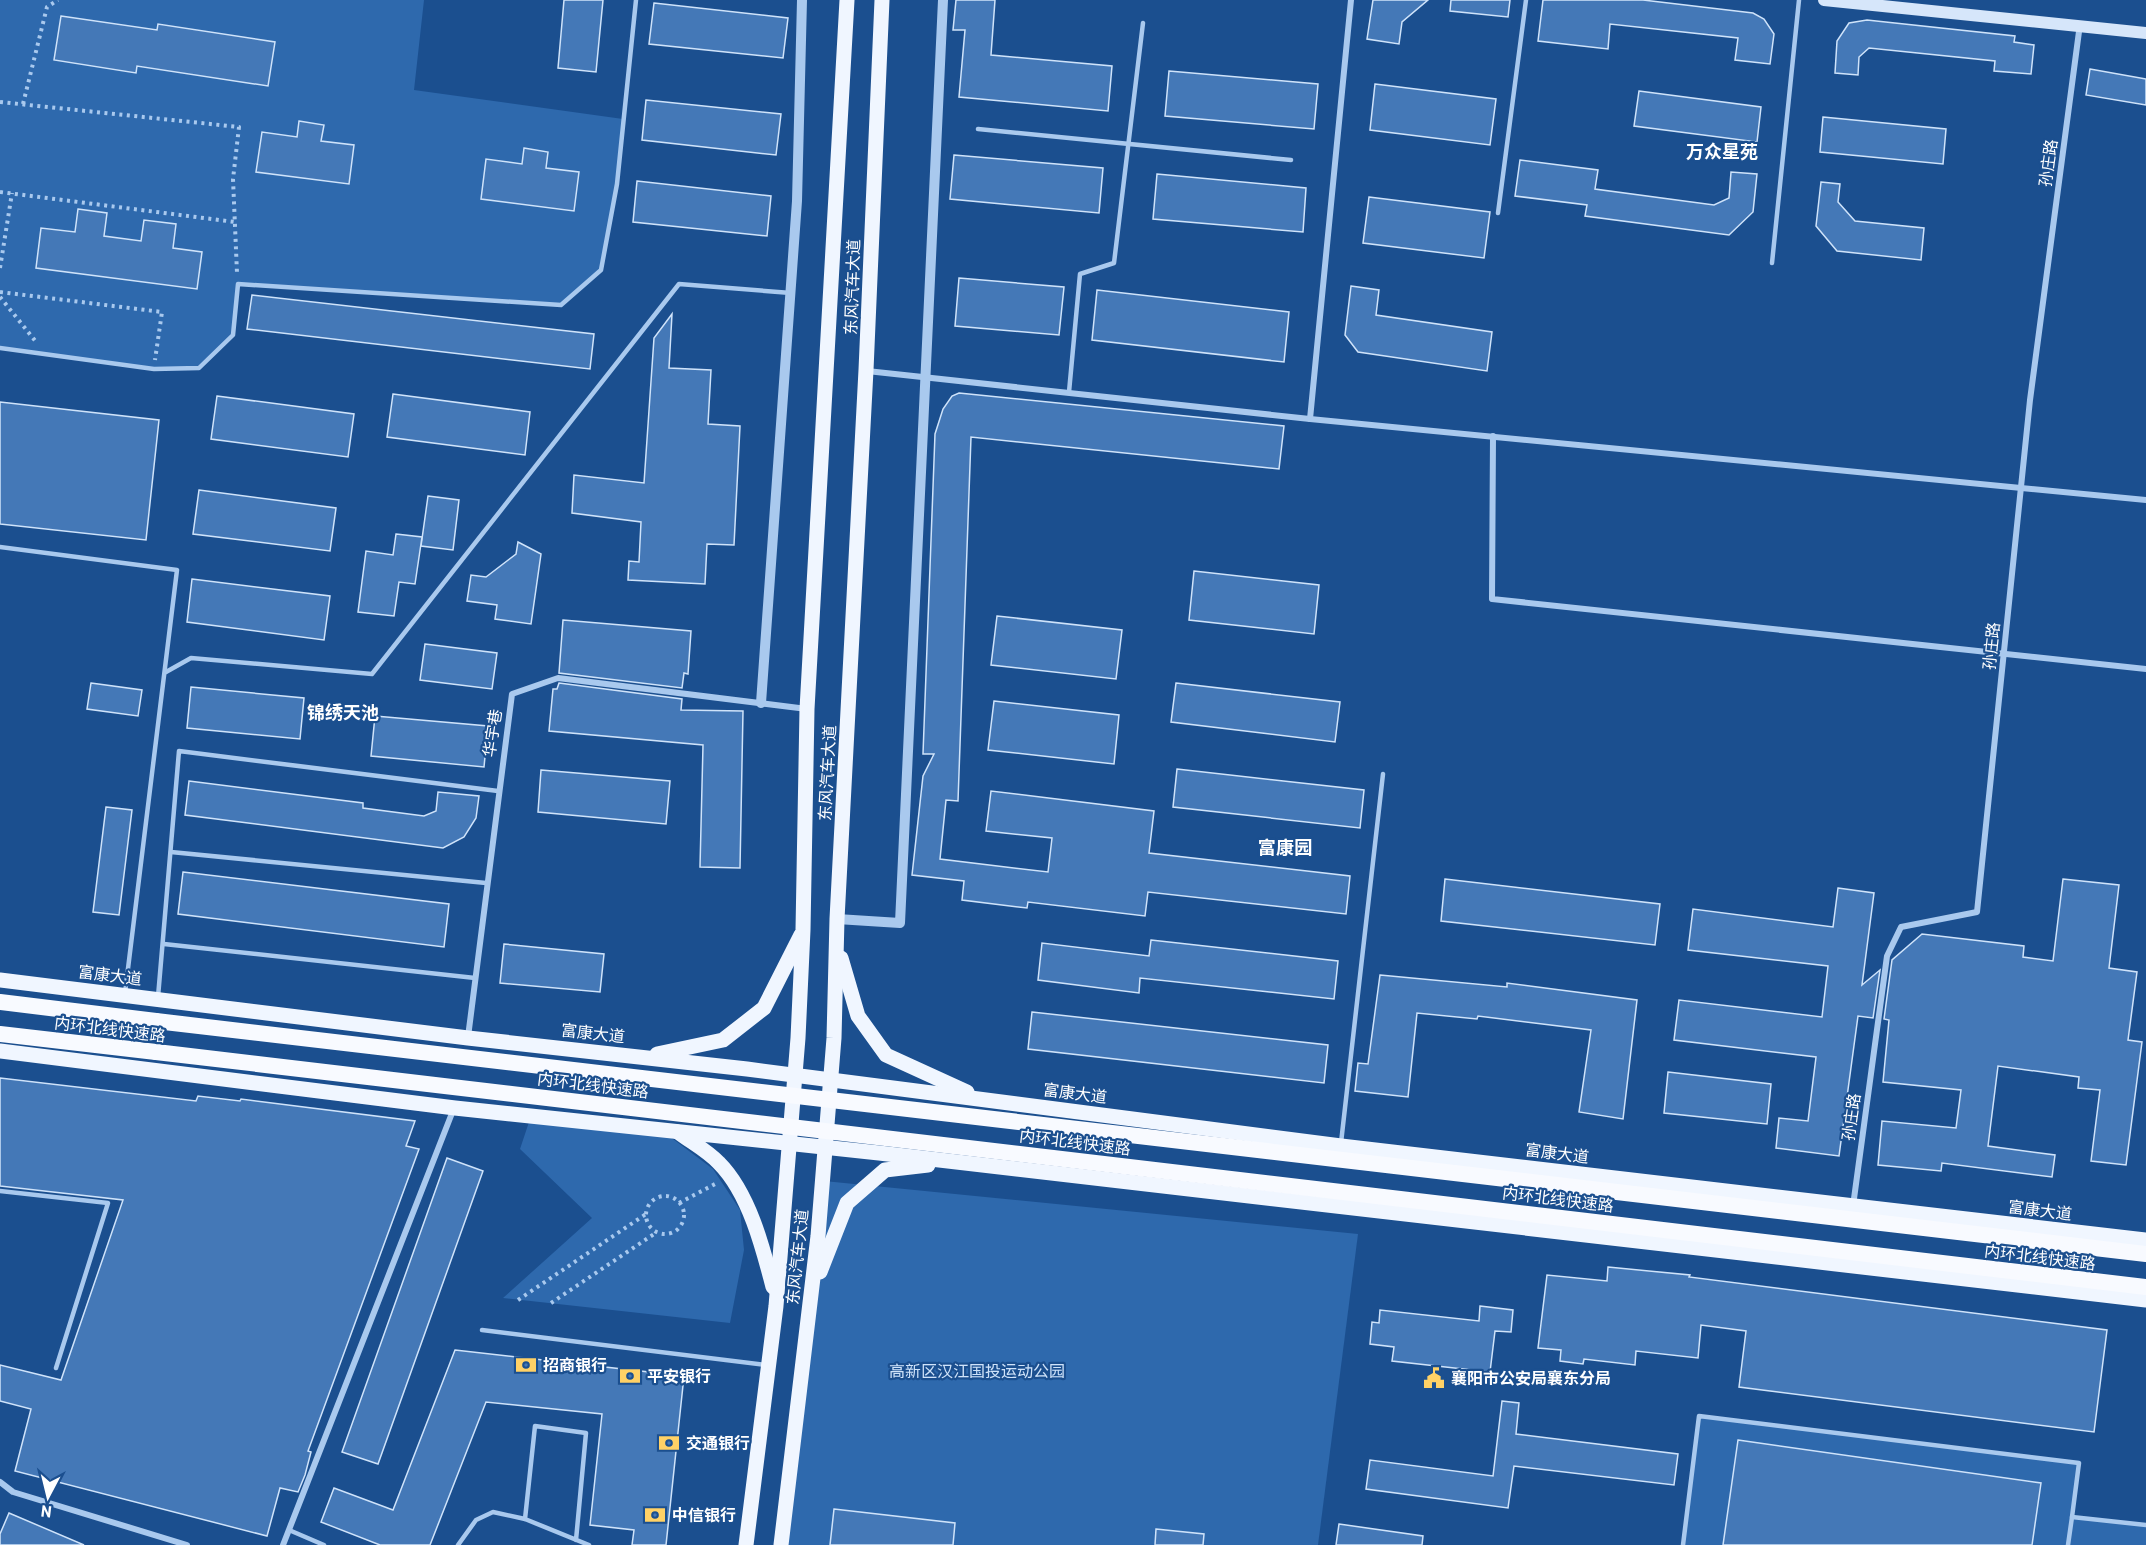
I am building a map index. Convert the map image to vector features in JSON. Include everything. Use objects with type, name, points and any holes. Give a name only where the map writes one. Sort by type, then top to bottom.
[{"type":"highway","name":"内环北线快速路","points":[[0,1002],[2146,1254]]},
{"type":"highway","name":"内环北线快速路","points":[[0,1034],[2146,1287]]},
{"type":"main road","name":"东风汽车大道","points":[[746,1545],[776,1299],[795,1075],[803,930],[807,709],[847,0]]},
{"type":"main road","name":"东风汽车大道","points":[[781,1545],[812,1291],[826,1148],[866,370],[882,0]]},
{"type":"main road","points":[[1824,0],[2080,24],[2146,33]]},
{"type":"main road","points":[[644,1057],[723,1040],[764,1008],[803,930]]},
{"type":"main road","points":[[836,943],[858,1016],[886,1055],[984,1100]]},
{"type":"main road","name":"富康大道","points":[[0,980],[468,1038],[830,1079],[1341,1146],[2146,1240]]},
{"type":"main road","points":[[0,1051],[455,1107],[957,1162],[2146,1300]]},
{"type":"main road","points":[[678,1132],[720,1163],[746,1204],[761,1242],[776,1299]]},
{"type":"main road","points":[[812,1291],[847,1203],[885,1170],[957,1162]]},
{"type":"street","points":[[761,703],[797,201],[802,0]]},
{"type":"street","points":[[837,919],[900,922],[923,376],[942,0]]},
{"type":"street","points":[[1310,419],[1351,0]]},
{"type":"street","name":"孙庄路","points":[[1852,1206],[1887,956],[1901,927],[1977,912],[2021,486],[2080,24]]},
{"type":"street","points":[[866,370],[1310,419],[2021,486],[2146,500]]},
{"type":"street","points":[[1492,436],[1492,598],[2146,669]]},
{"type":"street","name":"华宇巷","points":[[468,1038],[486,883],[512,694],[558,678],[807,709]]},
{"type":"street","points":[[283,1545],[455,1107]]},
{"type":"street","points":[[0,1482],[13,1492],[188,1545]]},
{"type":"lane","points":[[0,348],[154,369],[199,368],[233,335],[238,284],[561,305],[601,270],[617,184],[636,0]]},
{"type":"lane","points":[[1498,213],[1526,0]]},
{"type":"lane","points":[[1772,263],[1799,0]]},
{"type":"lane","points":[[1069,392],[1080,274],[1114,263],[1143,23]]},
{"type":"lane","points":[[978,129],[1291,160]]},
{"type":"lane","points":[[166,672],[191,658],[372,675],[678,284],[791,293]]},
{"type":"lane","points":[[0,547],[177,570],[124,995]]},
{"type":"lane","points":[[158,999],[179,751],[498,791]]},
{"type":"lane","points":[[1341,1146],[1383,774]]},
{"type":"lane","points":[[171,852],[486,883]]},
{"type":"lane","points":[[164,944],[475,978]]},
{"type":"lane","points":[[0,1191],[108,1203],[56,1368]]},
{"type":"lane","points":[[482,1329],[769,1366]]},
{"type":"lane","points":[[1683,1545],[1699,1416],[2079,1463],[2068,1545]]},
{"type":"lane","points":[[525,1519],[536,1426],[586,1433],[576,1540]]},
{"type":"lane","points":[[458,1545],[476,1520],[493,1512],[525,1519],[589,1545]]},
{"type":"lane","points":[[2072,1517],[2146,1525]]},
{"type":"lane","points":[[289,1530],[324,1545]]},
{"type":"path","points":[[22,104],[47,7],[58,0]]},
{"type":"path","points":[[0,102],[238,127],[233,179],[238,284]]},
{"type":"path","points":[[0,192],[235,222]]},
{"type":"path","points":[[0,268],[12,193]]},
{"type":"path","points":[[0,295],[162,312],[154,369]]},
{"type":"path","points":[[0,295],[47,355]]},
{"type":"path","points":[[679,1203],[728,1177]]},
{"type":"path","points":[[669,1197],[679,1203],[683,1215],[679,1226],[669,1233],[657,1232],[648,1224],[646,1214],[648,1206],[657,1198],[669,1197]]},
{"type":"path","points":[[518,1300],[646,1214]]},
{"type":"path","points":[[550,1304],[657,1232]]},
{"type":"green space","points":[[0,0],[424,0],[414,90],[623,119],[617,184],[601,270],[561,305],[238,284],[233,335],[199,368],[154,369],[0,348]]},
{"type":"green space","points":[[531,1116],[661,1130],[713,1169],[740,1210],[744,1250],[730,1323],[503,1298],[592,1218],[520,1149]]},
{"type":"green space","name":"高新区汉江国投运动公园","points":[[824,1181],[1358,1234],[1318,1545],[781,1545]]},
{"type":"green space","points":[[1699,1416],[2079,1463],[2072,1517],[2146,1525],[2146,1545],[1683,1545]]},
{"type":"building","points":[[564,0],[603,0],[596,72],[558,68]]},
{"type":"building","points":[[956,0],[995,0],[991,55],[1112,66],[1108,111],[959,97],[965,30],[953,30]]},
{"type":"building","points":[[1373,0],[1428,0],[1402,22],[1399,44],[1367,39]]},
{"type":"building","points":[[1451,0],[1510,0],[1508,17],[1450,11]]},
{"type":"building","points":[[1543,0],[1643,0],[1753,13],[1764,19],[1774,34],[1770,64],[1735,60],[1738,38],[1610,24],[1608,49],[1538,41]]},
{"type":"building","points":[[654,3],[788,18],[783,58],[649,44]]},
{"type":"building","points":[[61,16],[157,30],[158,24],[275,42],[268,86],[137,66],[136,73],[54,60]]},
{"type":"building","points":[[1867,20],[2015,36],[2014,42],[2034,45],[2031,74],[1994,71],[1995,61],[1869,48],[1859,57],[1858,75],[1835,73],[1837,41],[1849,23]]},
{"type":"building","points":[[2090,69],[2146,79],[2146,105],[2086,95]]},
{"type":"building","points":[[1169,71],[1318,84],[1314,129],[1165,116]]},
{"type":"building","points":[[1375,84],[1496,99],[1490,145],[1370,130]]},
{"type":"building","points":[[1639,91],[1761,107],[1757,142],[1634,126]]},
{"type":"building","points":[[646,100],[781,114],[776,155],[642,140]]},
{"type":"building","points":[[1823,117],[1946,129],[1943,164],[1820,152]]},
{"type":"building","points":[[299,121],[324,125],[321,141],[354,145],[349,184],[256,172],[262,132],[297,137]]},
{"type":"building","points":[[524,148],[548,152],[546,168],[579,172],[574,211],[481,199],[486,159],[522,164]]},
{"type":"building","points":[[954,155],[1103,168],[1099,213],[950,199]]},
{"type":"building","points":[[1520,160],[1598,170],[1595,189],[1714,205],[1729,198],[1731,172],[1757,174],[1753,212],[1729,235],[1585,216],[1587,205],[1515,196]]},
{"type":"building","points":[[1157,174],[1306,188],[1303,232],[1153,219]]},
{"type":"building","points":[[637,181],[771,196],[767,236],[633,222]]},
{"type":"building","points":[[1821,182],[1840,184],[1838,202],[1855,221],[1924,228],[1921,260],[1837,251],[1816,226]]},
{"type":"building","points":[[1369,197],[1490,212],[1484,258],[1363,243]]},
{"type":"building","points":[[78,209],[107,213],[104,236],[141,241],[144,220],[176,224],[173,248],[202,252],[197,289],[36,268],[41,228],[75,232]]},
{"type":"building","points":[[959,278],[1064,287],[1059,335],[955,326]]},
{"type":"building","points":[[1351,286],[1379,290],[1376,315],[1492,332],[1487,371],[1358,352],[1345,335]]},
{"type":"building","points":[[1097,290],[1289,312],[1284,362],[1092,340]]},
{"type":"building","points":[[252,295],[594,334],[590,369],[247,329]]},
{"type":"building","points":[[672,314],[669,368],[711,370],[708,424],[740,426],[734,545],[707,544],[705,584],[628,580],[629,561],[639,562],[641,522],[572,513],[574,475],[644,483],[654,338]]},
{"type":"building","points":[[959,393],[1284,426],[1279,469],[971,437],[958,801],[946,800],[940,859],[1048,872],[1052,838],[986,831],[991,791],[1154,811],[1149,853],[1350,876],[1346,914],[1148,892],[1145,916],[1028,902],[1027,908],[962,900],[964,881],[912,875],[923,776],[934,754],[923,754],[935,434],[943,409],[952,396]]},
{"type":"building","points":[[393,394],[530,412],[525,455],[387,437]]},
{"type":"building","points":[[217,396],[354,414],[348,457],[211,439]]},
{"type":"building","points":[[0,402],[159,420],[146,540],[0,524]]},
{"type":"building","points":[[199,490],[336,508],[330,551],[193,534]]},
{"type":"building","points":[[428,496],[459,500],[453,550],[421,546]]},
{"type":"building","points":[[396,534],[422,537],[415,584],[399,582],[394,616],[358,612],[366,551],[393,555]]},
{"type":"building","points":[[518,542],[541,554],[531,624],[495,619],[497,605],[467,601],[471,575],[486,577],[516,554]]},
{"type":"building","points":[[1194,571],[1319,585],[1314,634],[1189,620]]},
{"type":"building","points":[[192,579],[330,596],[324,640],[187,622]]},
{"type":"building","points":[[997,616],[1122,630],[1116,679],[991,665]]},
{"type":"building","points":[[563,620],[691,631],[688,674],[684,673],[682,688],[559,673]]},
{"type":"building","points":[[425,644],[497,653],[492,689],[420,680]]},
{"type":"building","points":[[91,683],[142,690],[138,716],[87,709]]},
{"type":"building","points":[[559,683],[682,699],[681,710],[743,711],[740,868],[700,867],[703,745],[549,731],[553,689],[557,689]]},
{"type":"building","points":[[1176,683],[1340,702],[1335,742],[1171,722]]},
{"type":"building","points":[[191,687],[304,698],[300,739],[187,728]]},
{"type":"building","points":[[994,701],[1119,715],[1114,764],[988,750]]},
{"type":"building","points":[[375,716],[488,726],[484,767],[371,756]]},
{"type":"building","points":[[1177,769],[1364,790],[1360,828],[1173,807]]},
{"type":"building","points":[[541,770],[670,781],[666,824],[538,812]]},
{"type":"building","points":[[189,781],[363,803],[363,808],[424,816],[436,811],[438,792],[479,796],[476,818],[464,837],[443,848],[185,815]]},
{"type":"building","points":[[106,807],[132,810],[119,915],[93,912]]},
{"type":"building","points":[[183,872],[449,904],[444,947],[178,914]]},
{"type":"building","points":[[1445,879],[1660,904],[1655,945],[1441,921]]},
{"type":"building","points":[[2063,879],[2119,885],[2109,968],[2137,972],[2128,1040],[2142,1042],[2126,1165],[2091,1161],[2100,1090],[2078,1088],[2079,1077],[1998,1066],[1988,1146],[2055,1155],[2052,1177],[1942,1163],[1941,1171],[1878,1165],[1882,1121],[1956,1128],[1961,1090],[1883,1082],[1889,1020],[1884,1019],[1892,960],[1922,934],[2024,946],[2023,957],[2053,961]]},
{"type":"building","points":[[1838,888],[1874,893],[1862,985],[1880,970],[1873,1018],[1858,1016],[1839,1156],[1776,1148],[1779,1118],[1808,1121],[1816,1057],[1674,1040],[1679,1000],[1822,1017],[1828,966],[1688,950],[1693,909],[1833,927]]},
{"type":"building","points":[[1151,940],[1338,961],[1334,999],[1140,978],[1139,993],[1038,980],[1042,943],[1149,956]]},
{"type":"building","points":[[504,944],[604,954],[600,992],[500,983]]},
{"type":"building","points":[[1380,975],[1507,987],[1507,983],[1637,1000],[1623,1119],[1579,1112],[1591,1030],[1478,1016],[1477,1019],[1417,1013],[1408,1097],[1355,1091],[1358,1063],[1368,1064]]},
{"type":"building","points":[[1032,1012],[1328,1045],[1324,1083],[1028,1049]]},
{"type":"building","points":[[1668,1072],[1771,1084],[1767,1124],[1664,1113]]},
{"type":"building","points":[[0,1078],[196,1101],[198,1096],[240,1101],[241,1099],[415,1121],[406,1146],[419,1149],[308,1451],[311,1452],[305,1475],[298,1492],[280,1488],[267,1536],[15,1471],[31,1409],[0,1401],[0,1365],[61,1380],[123,1200],[0,1186]]},
{"type":"building","points":[[447,1158],[483,1171],[378,1464],[342,1452]]},
{"type":"building","points":[[1608,1267],[1690,1275],[1689,1277],[2107,1330],[2094,1432],[1739,1387],[1746,1331],[1701,1325],[1698,1358],[1636,1351],[1635,1365],[1584,1359],[1583,1364],[1560,1361],[1561,1350],[1538,1348],[1547,1275],[1607,1281]]},
{"type":"building","points":[[1480,1306],[1513,1310],[1511,1332],[1495,1331],[1490,1372],[1392,1361],[1394,1347],[1370,1344],[1372,1322],[1379,1323],[1380,1310],[1479,1321]]},
{"type":"building","points":[[455,1350],[684,1376],[666,1545],[632,1545],[634,1530],[590,1525],[602,1414],[486,1402],[430,1545],[380,1545],[321,1522],[334,1488],[393,1510]]},
{"type":"building","points":[[1502,1401],[1519,1403],[1516,1434],[1678,1454],[1674,1485],[1514,1466],[1508,1508],[1366,1489],[1370,1460],[1493,1476]]},
{"type":"building","points":[[1738,1440],[2041,1483],[2032,1545],[1723,1545]]},
{"type":"building","points":[[834,1509],[955,1523],[953,1545],[830,1545]]},
{"type":"building","points":[[9,1513],[84,1545],[0,1545],[0,1534]]},
{"type":"building","points":[[1339,1524],[1423,1536],[1422,1545],[1336,1545]]},
{"type":"building","points":[[1156,1529],[1204,1534],[1203,1545],[1155,1545]]},
{"type":"place","name":"招商银行","points":[[526,1365]]},
{"type":"place","name":"平安银行","points":[[630,1376]]},
{"type":"place","name":"襄阳市公安局襄东分局","points":[[1434,1378]]},
{"type":"place","name":"交通银行","points":[[669,1443]]},
{"type":"place","name":"中信银行","points":[[655,1515]]},
{"type":"district","name":"万众星苑","points":[[1722,152]]},
{"type":"district","name":"锦绣天池","points":[[343,713]]},
{"type":"district","name":"富康园","points":[[1285,848]]}]
